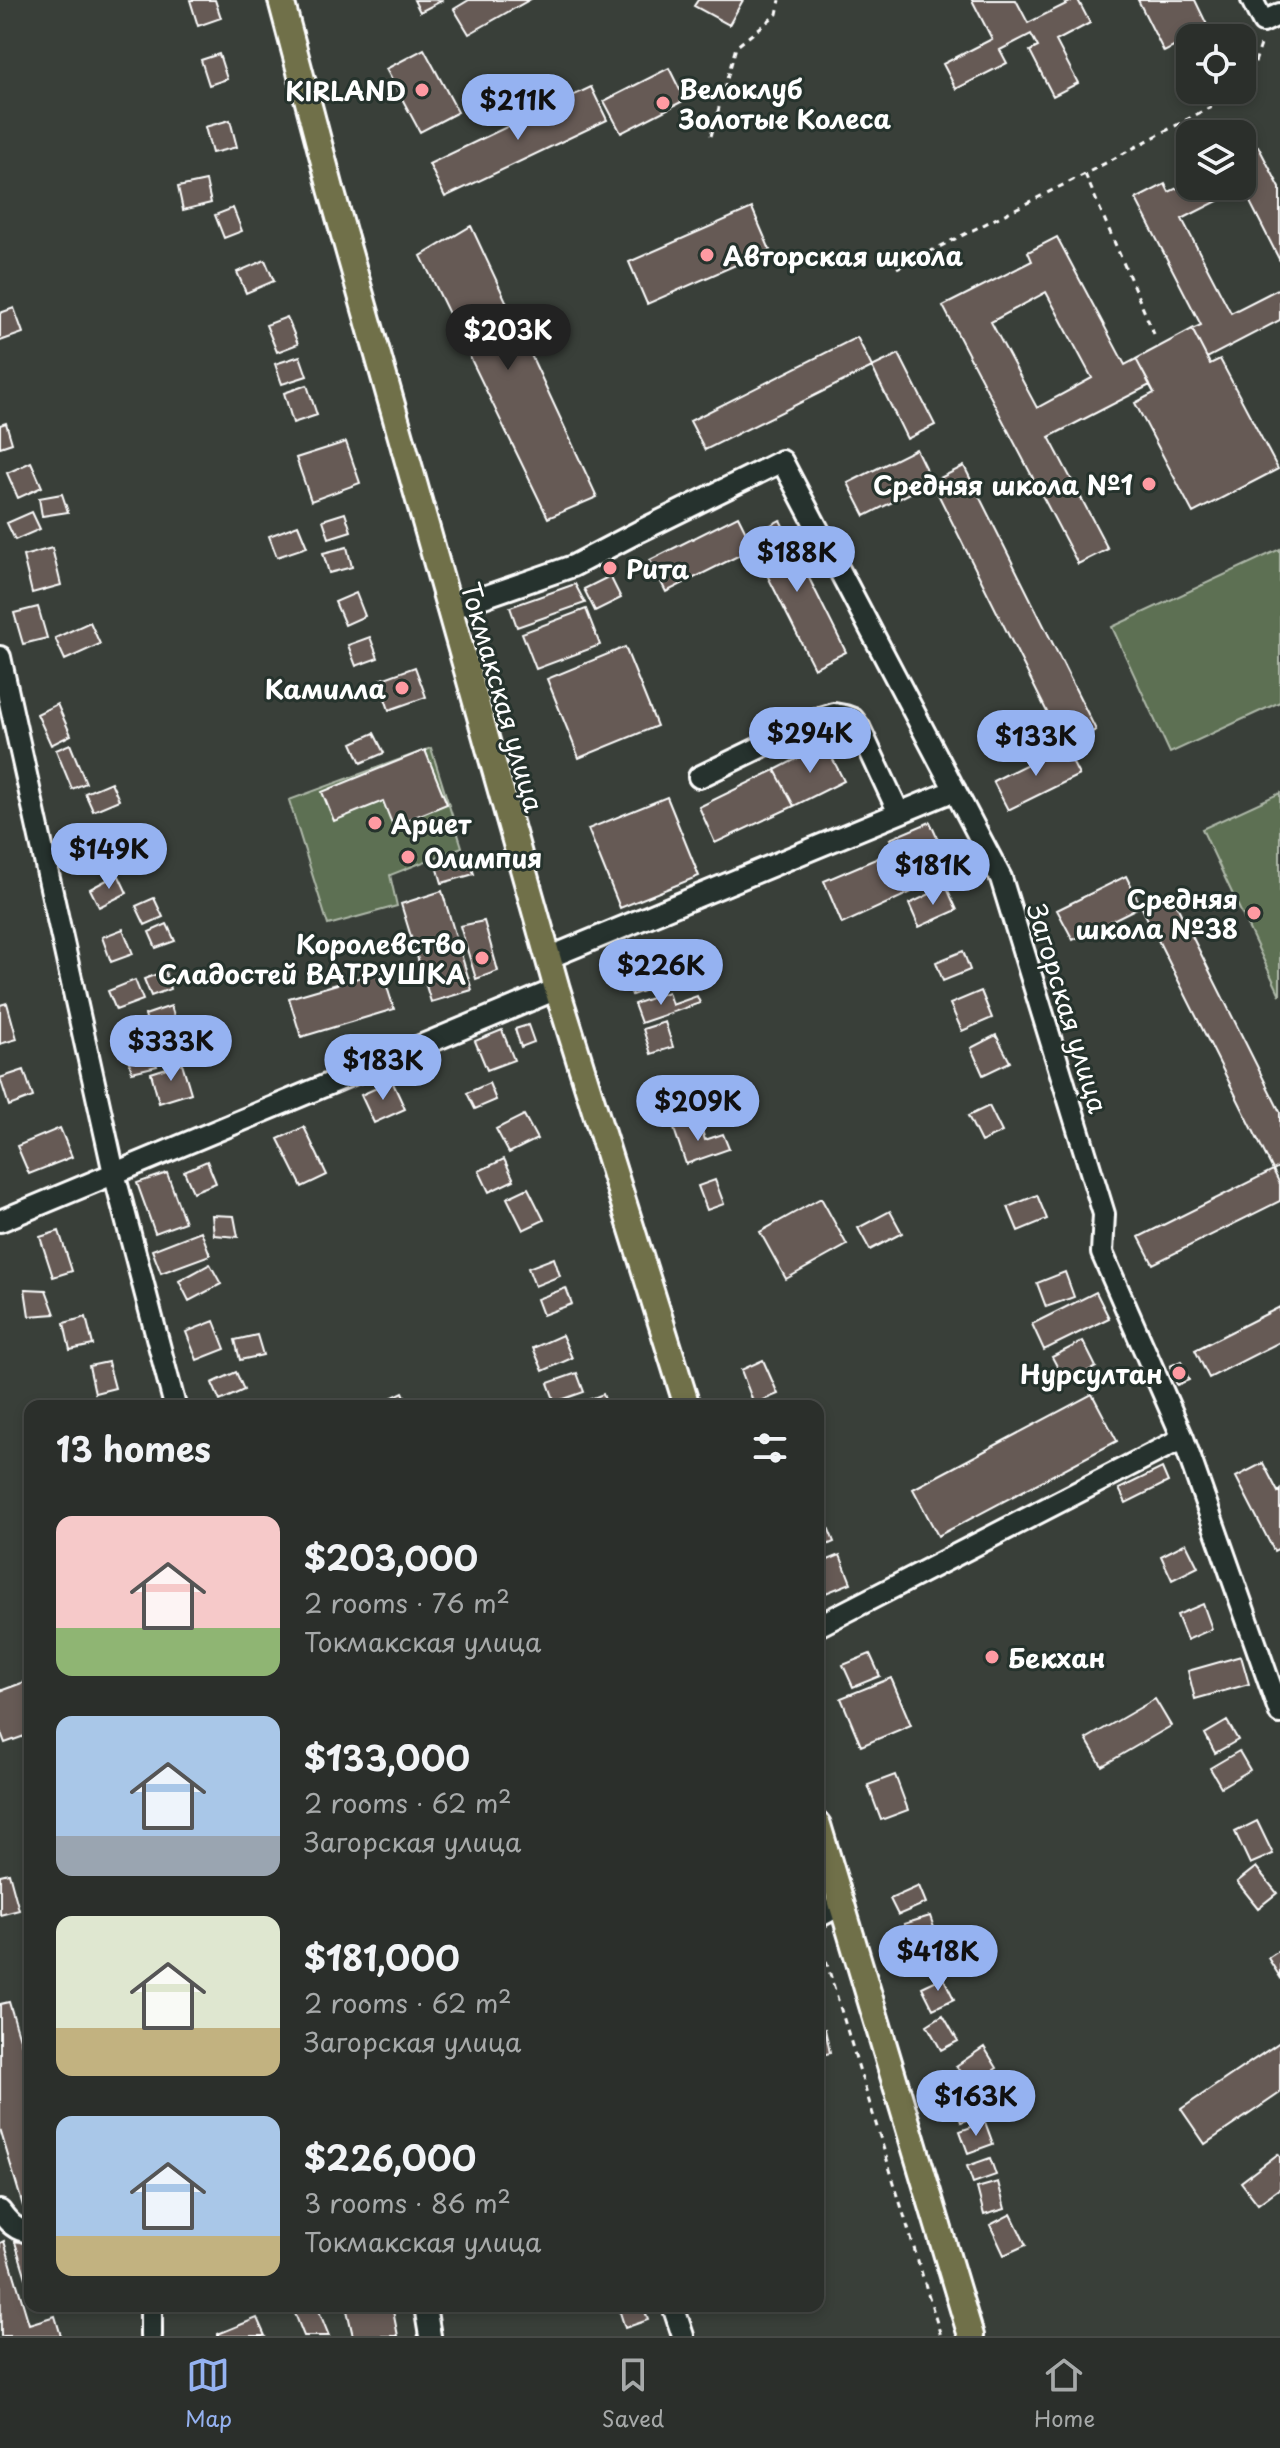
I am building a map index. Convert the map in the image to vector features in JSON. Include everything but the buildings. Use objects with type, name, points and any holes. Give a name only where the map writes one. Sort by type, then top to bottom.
[{"type":"main road","name":"Токмакская улица","points":[[281,0],[548,958],[685,1400]]},
{"type":"main road","points":[[824,1845],[971,2336]]},
{"type":"street","points":[[1252,0],[1271,18]]},
{"type":"street","name":"Загорская улица","points":[[449,609],[573,566],[782,461],[1001,878],[1104,1214],[1102,1253],[1183,1438],[1280,1713]]},
{"type":"street","points":[[0,657],[114,1173],[173,1400]]},
{"type":"street","points":[[699,777],[807,723],[834,714],[853,719],[859,727],[899,813]]},
{"type":"street","points":[[548,958],[955,790]]},
{"type":"street","points":[[0,1221],[557,989]]},
{"type":"street","points":[[824,1623],[1183,1438]]},
{"type":"street","points":[[824,1914],[842,1904]]},
{"type":"street","points":[[0,2211],[8,2222],[24,2231]]},
{"type":"street","points":[[151,2312],[151,2336]]},
{"type":"street","points":[[426,2312],[430,2336]]},
{"type":"street","points":[[675,2312],[683,2336]]},
{"type":"path","points":[[711,136],[736,47],[777,14],[780,0]]},
{"type":"path","points":[[897,268],[1085,174],[1246,88],[1271,18]]},
{"type":"path","points":[[1085,174],[1154,334]]},
{"type":"path","points":[[824,1953],[941,2336]]},
{"type":"green space","points":[[1280,549],[1280,702],[1170,753],[1112,627]]},
{"type":"green space","name":"Ариет","points":[[431,748],[462,847],[390,875],[397,906],[328,925],[289,800]]},
{"type":"green space","points":[[1280,793],[1280,995],[1202,829]]},
{"type":"place","name":"KIRLAND","points":[[422,90]]},
{"type":"place","name":"Велоклуб Золотые Колеса","points":[[663,103]]},
{"type":"place","name":"Авторская школа","points":[[707,255]]},
{"type":"place","name":"Средняя школа №1","points":[[1149,484]]},
{"type":"place","name":"Рита","points":[[610,568]]},
{"type":"place","name":"Камилла","points":[[402,688]]},
{"type":"place","name":"Ариет","points":[[375,823]]},
{"type":"place","name":"Олимпия","points":[[408,857]]},
{"type":"place","name":"Средняя школа №38","points":[[1254,913]]},
{"type":"place","name":"Королевство Сладостей ВАТРУШКА","points":[[482,958]]},
{"type":"place","name":"Нурсултан","points":[[1179,1373]]},
{"type":"place","name":"Бекхан","points":[[992,1657]]}]
